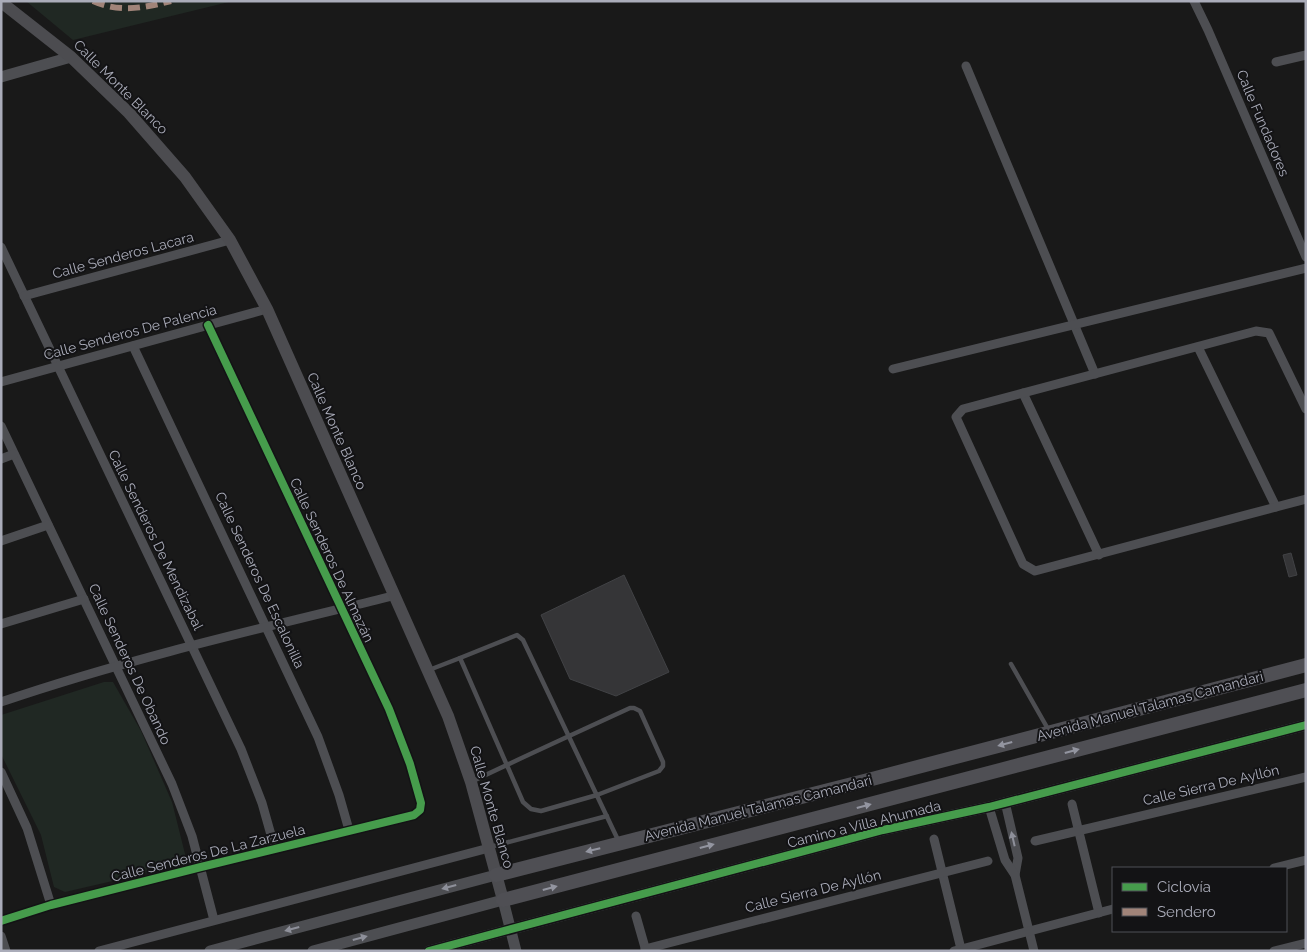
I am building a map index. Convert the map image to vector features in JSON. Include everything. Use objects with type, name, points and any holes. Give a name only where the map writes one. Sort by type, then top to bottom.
[{"type":"main road","name":"Calle Monte Blanco","points":[[1,2],[7,11],[71,57],[116,99],[158,144],[185,177],[230,240],[267,309],[448,716],[470,782],[502,900]]},
{"type":"main road","name":"Avenida Manuel Talamas Camandari","points":[[496,875],[1050,733],[1306,665]]},
{"type":"main road","name":"Avenida Manuel Talamas Camandari","points":[[502,900],[1306,690]]},
{"type":"street","name":"Calle Fundadores","points":[[1194,1],[1306,256]]},
{"type":"street","points":[[1276,62],[1306,55]]},
{"type":"street","points":[[1,77],[71,57]]},
{"type":"street","points":[[966,66],[1095,374]]},
{"type":"street","name":"Calle Senderos Lacara","points":[[24,296],[230,240]]},
{"type":"street","name":"Calle Senderos De Mendizabal","points":[[1,247],[192,646],[252,776],[265,811],[275,849]]},
{"type":"street","points":[[893,369],[1306,268]]},
{"type":"street","name":"Calle Senderos De Palencia","points":[[1,382],[267,309]]},
{"type":"street","name":"Calle Senderos De Almazán","points":[[208,326],[389,709],[421,803],[420,810]]},
{"type":"street","points":[[1306,409],[1269,333],[1256,331],[963,409],[956,417],[1023,564],[1035,571],[1306,499]]},
{"type":"street","name":"Calle Senderos De Escalonilla","points":[[133,346],[318,737],[339,795],[349,830]]},
{"type":"street","points":[[1198,347],[1276,507]]},
{"type":"street","points":[[1023,393],[1099,554]]},
{"type":"street","name":"Calle Senderos De Obando","points":[[1,426],[184,811],[201,867],[214,920]]},
{"type":"street","points":[[1,459],[14,454]]},
{"type":"street","points":[[1,542],[48,524]]},
{"type":"street","points":[[1,702],[116,666],[394,596]]},
{"type":"street","points":[[1,624],[84,599]]},
{"type":"street","name":"Camino a Villa Ahumada","points":[[428,951],[883,830],[989,807],[1306,725]]},
{"type":"street","points":[[1,772],[27,828],[51,905]]},
{"type":"street","name":"Calle Sierra De Ayllón","points":[[1035,841],[1306,777]]},
{"type":"street","points":[[1005,802],[1018,858],[1015,875]]},
{"type":"street","points":[[1072,804],[1099,913]]},
{"type":"street","points":[[989,807],[1005,860],[1015,875],[1034,951]]},
{"type":"street","name":"Calle Senderos De La Zarzuela","points":[[1,921],[51,905],[414,815],[420,810]]},
{"type":"street","points":[[934,839],[958,950],[1112,909]]},
{"type":"street","points":[[99,951],[489,848]]},
{"type":"street","points":[[1278,867],[1306,860]]},
{"type":"street","name":"Calle Sierra De Ayllón","points":[[645,950],[988,861]]},
{"type":"street","name":"Avenida Manuel Talamas Camandari","points":[[210,951],[496,875]]},
{"type":"street","name":"Calle Monte Blanco","points":[[502,900],[516,951]]},
{"type":"street","name":"Avenida Manuel Talamas Camandari","points":[[313,951],[502,900]]},
{"type":"street","points":[[636,916],[645,950]]},
{"type":"street","points":[[1,936],[6,951]]},
{"type":"street","points":[[1274,951],[1306,943]]},
{"type":"lane","points":[[428,670],[514,635],[521,636],[620,844]]},
{"type":"lane","points":[[460,658],[507,765],[523,802],[527,806],[541,811],[597,796],[662,769],[664,762],[640,711],[630,708],[569,736],[507,765],[470,782]]},
{"type":"lane","points":[[1011,664],[1050,733]]},
{"type":"lane","points":[[489,848],[607,816]]},
{"type":"shaded area","points":[[26,1],[233,1],[73,40]]},
{"type":"shaded area","points":[[104,682],[113,682],[141,731],[172,802],[186,858],[182,865],[65,892],[54,887],[41,835],[1,754],[1,715]]},
{"type":"building","points":[[1291,553],[1297,575],[1289,577],[1283,555]]},
{"type":"building","points":[[624,575],[669,672],[616,696],[570,679],[541,615]]},
{"type":"marked path","points":[[93,1],[103,5],[122,8],[151,6],[171,1]]},
{"type":"cycle path","points":[[1,921],[51,905],[414,815],[420,810],[421,803],[410,764],[389,709],[208,325]]},
{"type":"cycle path","points":[[429,951],[883,830],[989,807],[1306,725]]}]
